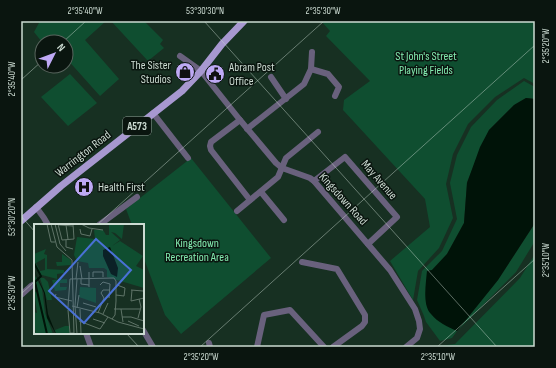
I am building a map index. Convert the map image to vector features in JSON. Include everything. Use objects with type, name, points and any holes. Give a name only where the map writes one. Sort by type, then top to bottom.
[{"type":"main road","name":"Warrington Road","points":[[21,221],[66,181],[182,91],[201,71],[222,44],[244,21]]},
{"type":"street","points":[[247,129],[304,84],[311,69],[312,52]]},
{"type":"street","name":"Kingsdown Road","points":[[180,56],[201,71],[276,163],[282,168],[310,178],[314,181],[390,270],[415,309],[419,321],[420,329],[416,338],[408,346]]},
{"type":"street","points":[[311,69],[328,74],[339,87],[335,96]]},
{"type":"street","points":[[271,77],[286,98]]},
{"type":"street","points":[[153,113],[188,158]]},
{"type":"street","points":[[240,120],[211,142],[210,146],[211,150],[250,200]]},
{"type":"street","points":[[237,211],[278,177],[286,158],[318,132]]},
{"type":"street","name":"May Avenue","points":[[314,181],[346,157],[397,217],[368,244]]},
{"type":"street","points":[[261,192],[284,220]]},
{"type":"street","points":[[100,224],[137,197]]},
{"type":"street","points":[[36,207],[47,224]]},
{"type":"street","points":[[302,262],[337,269],[365,315],[365,322],[362,326],[335,346]]},
{"type":"street","points":[[21,295],[34,284]]},
{"type":"street","points":[[257,347],[264,315],[290,310],[324,347]]},
{"type":"street","points":[[144,332],[153,347]]},
{"type":"street","points":[[86,334],[91,347]]},
{"type":"green space","points":[[40,21],[106,21],[85,40],[119,79],[100,96],[74,67],[74,34],[36,34],[34,32]]},
{"type":"green space","points":[[111,21],[144,21],[163,40],[160,44],[164,48],[148,61]]},
{"type":"green space","name":"St John's Street Playing Fields","points":[[321,21],[535,21],[535,84],[524,78],[495,97],[468,124],[453,154],[446,184],[453,218],[439,248],[418,271],[413,300],[390,261],[430,227],[425,199],[343,110],[344,100],[370,81],[326,36],[330,31]]},
{"type":"green space","points":[[70,74],[97,103],[68,126],[41,97]]},
{"type":"green space","points":[[524,81],[535,87],[535,99],[526,98],[514,105],[489,130],[467,182],[464,223],[447,254],[432,270],[427,271],[426,304],[457,331],[452,338],[440,341],[426,322],[417,300],[422,271],[442,251],[457,219],[450,183],[457,155],[471,127],[497,100]]},
{"type":"green space","name":"Kingsdown Recreation Area","points":[[191,158],[271,258],[181,334],[165,315],[144,259],[144,224],[132,224],[126,209]]},
{"type":"green space","points":[[535,223],[535,241],[516,272],[457,331],[498,280]]},
{"type":"green space","points":[[535,254],[535,347],[431,347],[455,344],[520,278]]},
{"type":"shaded area","points":[[526,98],[535,99],[535,223],[498,280],[457,331],[439,322],[428,310],[425,294],[427,271],[432,270],[447,254],[464,223],[467,183],[480,147],[489,130],[514,105]]},
{"type":"place","name":"The Sister Studios","points":[[185,72]]},
{"type":"place","name":"Abram Post Office","points":[[215,74]]},
{"type":"place","name":"Health First","points":[[84,187]]}]
